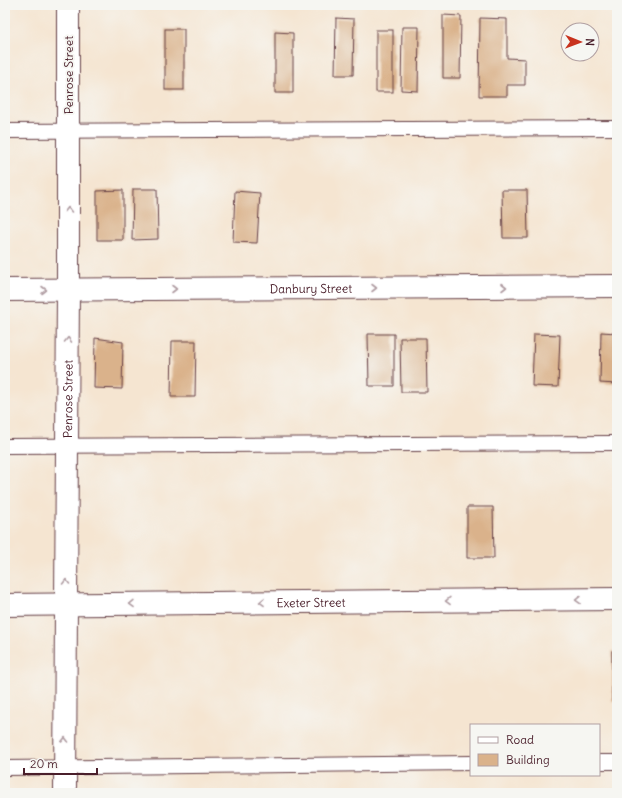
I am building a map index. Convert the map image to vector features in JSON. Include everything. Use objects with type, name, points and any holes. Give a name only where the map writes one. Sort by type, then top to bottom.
[{"type":"street","name":"Penrose Street","points":[[65,793],[68,5]]},
{"type":"street","name":"Danbury Street","points":[[5,290],[617,286]]},
{"type":"street","name":"Exeter Street","points":[[5,604],[617,599]]},
{"type":"lane","points":[[5,131],[617,128]]},
{"type":"lane","points":[[5,446],[617,443]]},
{"type":"lane","points":[[600,762],[617,762]]},
{"type":"lane","points":[[5,768],[65,766],[470,763]]},
{"type":"building","points":[[443,15],[461,16],[460,78],[443,78]]},
{"type":"building","points":[[336,18],[354,19],[353,75],[335,75]]},
{"type":"building","points":[[480,18],[507,19],[507,58],[525,59],[525,85],[507,85],[507,96],[479,96]]},
{"type":"building","points":[[402,27],[419,27],[418,91],[401,90]]},
{"type":"building","points":[[165,29],[184,29],[184,90],[165,90]]},
{"type":"building","points":[[376,30],[393,30],[393,92],[376,92]]},
{"type":"building","points":[[275,32],[293,33],[293,93],[275,93]]},
{"type":"building","points":[[133,189],[157,189],[158,239],[132,240]]},
{"type":"building","points":[[123,190],[123,240],[97,240],[97,191]]},
{"type":"building","points":[[502,190],[527,190],[528,238],[503,238]]},
{"type":"building","points":[[235,191],[260,193],[257,243],[233,242]]},
{"type":"building","points":[[601,332],[617,333],[617,384],[600,383]]},
{"type":"building","points":[[368,334],[394,334],[394,386],[369,386]]},
{"type":"building","points":[[534,334],[560,335],[558,387],[532,386]]},
{"type":"building","points":[[95,338],[123,342],[122,389],[94,388]]},
{"type":"building","points":[[400,338],[426,338],[427,392],[401,392]]},
{"type":"building","points":[[172,341],[196,341],[195,397],[171,397]]},
{"type":"building","points":[[467,507],[493,507],[494,558],[467,558]]},
{"type":"building","points":[[612,651],[617,651],[617,701],[612,701]]}]
